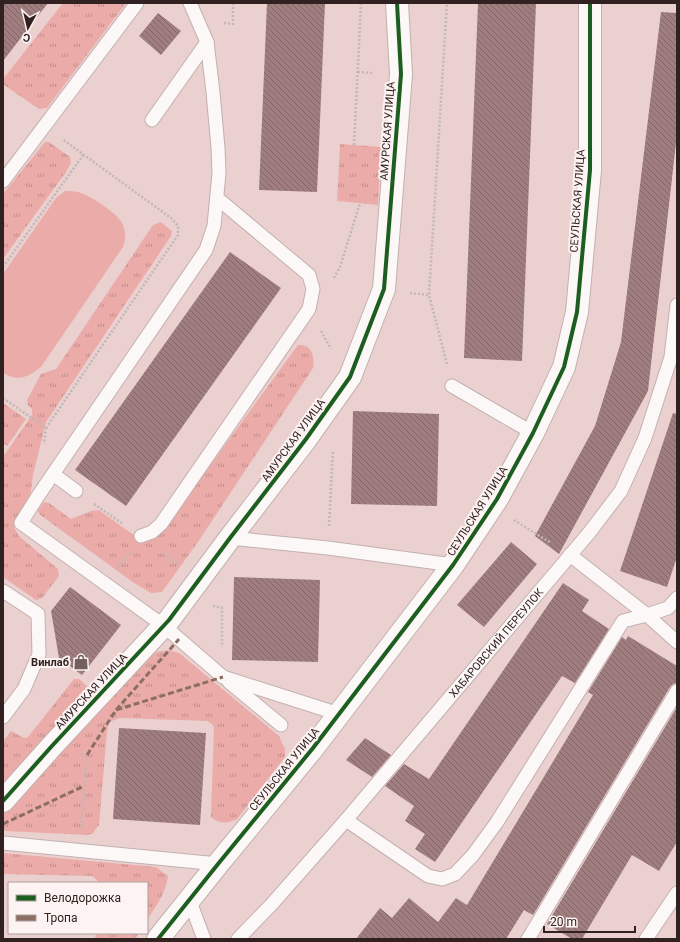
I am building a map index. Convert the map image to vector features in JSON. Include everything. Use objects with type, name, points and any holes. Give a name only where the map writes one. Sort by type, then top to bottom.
[{"type":"street","name":"АМУРСКАЯ УЛИЦА","points":[[3,802],[50,747],[164,626],[306,439],[350,377],[384,289],[401,74],[397,3]]},
{"type":"street","name":"СЕУЛЬСКАЯ УЛИЦА","points":[[158,939],[313,748],[453,565],[497,499],[534,433],[564,367],[577,312],[590,170],[590,3]]},
{"type":"lane","points":[[3,181],[137,3]]},
{"type":"lane","points":[[190,3],[207,42],[213,92],[219,173],[214,226],[206,250],[52,474],[21,523],[164,626],[281,725]]},
{"type":"lane","points":[[152,120],[207,42]]},
{"type":"lane","points":[[141,536],[152,532],[161,524],[309,309],[313,289],[308,275],[217,198]]},
{"type":"lane","name":"ХАБАРОВСКИЙ ПЕРЕУЛОК","points":[[238,939],[271,905],[346,820],[589,533],[621,490],[645,438],[670,357],[677,305]]},
{"type":"lane","points":[[452,386],[534,433]]},
{"type":"lane","points":[[52,474],[76,491]]},
{"type":"lane","points":[[230,538],[328,548],[453,565]]},
{"type":"lane","points":[[570,555],[647,615],[677,642]]},
{"type":"lane","points":[[3,591],[38,614],[39,654],[24,689],[3,717]]},
{"type":"lane","points":[[346,820],[428,876],[442,879],[455,874],[473,855],[497,822],[623,621],[668,608],[677,598]]},
{"type":"lane","points":[[223,677],[339,714]]},
{"type":"lane","points":[[528,939],[677,691]]},
{"type":"lane","points":[[3,843],[218,864]]},
{"type":"lane","points":[[646,939],[677,893]]},
{"type":"lane","points":[[189,899],[204,939]]},
{"type":"path","points":[[354,145],[361,3]]},
{"type":"path","points":[[447,3],[429,295],[452,386]]},
{"type":"path","points":[[358,72],[378,73]]},
{"type":"path","points":[[44,126],[171,218],[178,226],[178,235],[46,428],[44,450]]},
{"type":"path","points":[[3,267],[84,154]]},
{"type":"path","points":[[333,280],[340,267],[360,203]]},
{"type":"path","points":[[3,398],[46,428]]},
{"type":"path","points":[[328,548],[333,450]]},
{"type":"path","points":[[76,491],[141,536],[199,580]]},
{"type":"path","points":[[115,572],[141,536]]},
{"type":"path","points":[[222,608],[223,677]]},
{"type":"path","points":[[80,851],[86,755]]},
{"type":"green space","points":[[63,3],[126,3],[47,108],[39,109],[4,85],[3,79]]},
{"type":"green space","points":[[45,142],[49,142],[70,157],[71,163],[3,259],[3,194]]},
{"type":"green space","points":[[340,144],[381,147],[378,205],[337,201]]},
{"type":"green space","points":[[65,191],[83,194],[102,204],[114,214],[122,223],[124,229],[124,244],[41,367],[27,376],[18,378],[8,376],[3,373],[3,274],[56,198]]},
{"type":"green space","points":[[161,222],[172,231],[171,236],[46,422],[33,475],[30,498],[14,527],[19,536],[58,569],[59,576],[42,598],[36,600],[3,577],[3,454],[5,454],[32,415],[32,409],[28,405],[27,400],[41,374],[56,369],[153,225]]},
{"type":"green space","points":[[298,345],[307,346],[312,352],[313,368],[200,539],[162,592],[151,593],[134,583],[39,514],[38,510],[44,502],[49,503],[71,519],[91,511],[99,510],[142,541],[166,526]]},
{"type":"green space","points":[[3,403],[26,419],[7,446],[3,443]]},
{"type":"green space","points":[[169,650],[179,653],[279,736],[285,749],[285,757],[237,819],[230,822],[224,822],[217,821],[211,817],[214,727],[212,724],[207,721],[120,718],[109,722],[99,825],[92,834],[86,835],[3,830],[3,814],[133,672],[156,652]]},
{"type":"green space","points":[[74,679],[79,679],[88,687],[89,692],[3,795],[3,741],[11,731],[24,738],[28,737]]},
{"type":"green space","points":[[3,853],[156,867],[168,876],[163,894],[148,918],[148,882],[98,882],[92,876],[3,874]]},
{"type":"green space","points":[[96,934],[138,934],[135,939],[95,939]]},
{"type":"building","points":[[3,3],[48,3],[3,61]]},
{"type":"building","points":[[267,3],[325,3],[317,192],[259,190]]},
{"type":"building","points":[[478,3],[536,3],[522,361],[464,358]]},
{"type":"building","points":[[661,12],[677,13],[677,134],[648,391],[559,554],[535,536],[595,426],[621,342]]},
{"type":"building","points":[[158,13],[181,31],[161,55],[139,36]]},
{"type":"building","points":[[230,252],[281,288],[126,506],[75,470]]},
{"type":"building","points":[[353,411],[439,414],[437,506],[351,504]]},
{"type":"building","points":[[673,413],[677,414],[677,557],[667,587],[620,571]]},
{"type":"building","points":[[511,542],[537,564],[484,627],[457,605]]},
{"type":"building","points":[[234,577],[320,580],[318,662],[232,660]]},
{"type":"building","points":[[563,583],[589,600],[582,611],[609,629],[575,683],[562,676],[435,862],[415,849],[425,834],[405,821],[414,806],[385,786],[404,764],[429,779]]},
{"type":"building","points":[[70,587],[121,625],[82,675],[59,658],[51,611]]},
{"type":"building","points":[[628,636],[677,666],[677,683],[670,687],[533,915],[524,910],[506,939],[356,939],[380,908],[392,918],[409,898],[438,922],[456,898],[467,905],[593,695],[588,692],[622,637],[626,640]]},
{"type":"building","points":[[677,707],[677,842],[659,871],[632,855],[582,939],[572,939],[547,924]]},
{"type":"building","points":[[119,728],[206,733],[200,825],[113,819]]},
{"type":"building","points":[[365,738],[391,755],[372,777],[346,760]]},
{"type":"marked path","points":[[116,710],[179,639]]},
{"type":"marked path","points":[[87,755],[116,710],[223,677]]},
{"type":"marked path","points":[[3,824],[84,786]]},
{"type":"cycle path","points":[[3,801],[169,620],[306,439],[350,377],[384,289],[401,74],[397,3]]},
{"type":"cycle path","points":[[158,939],[313,748],[453,565],[497,499],[533,433],[564,367],[577,312],[590,170],[590,3]]},
{"type":"place","name":"Винлаб","points":[[81,662]]}]
